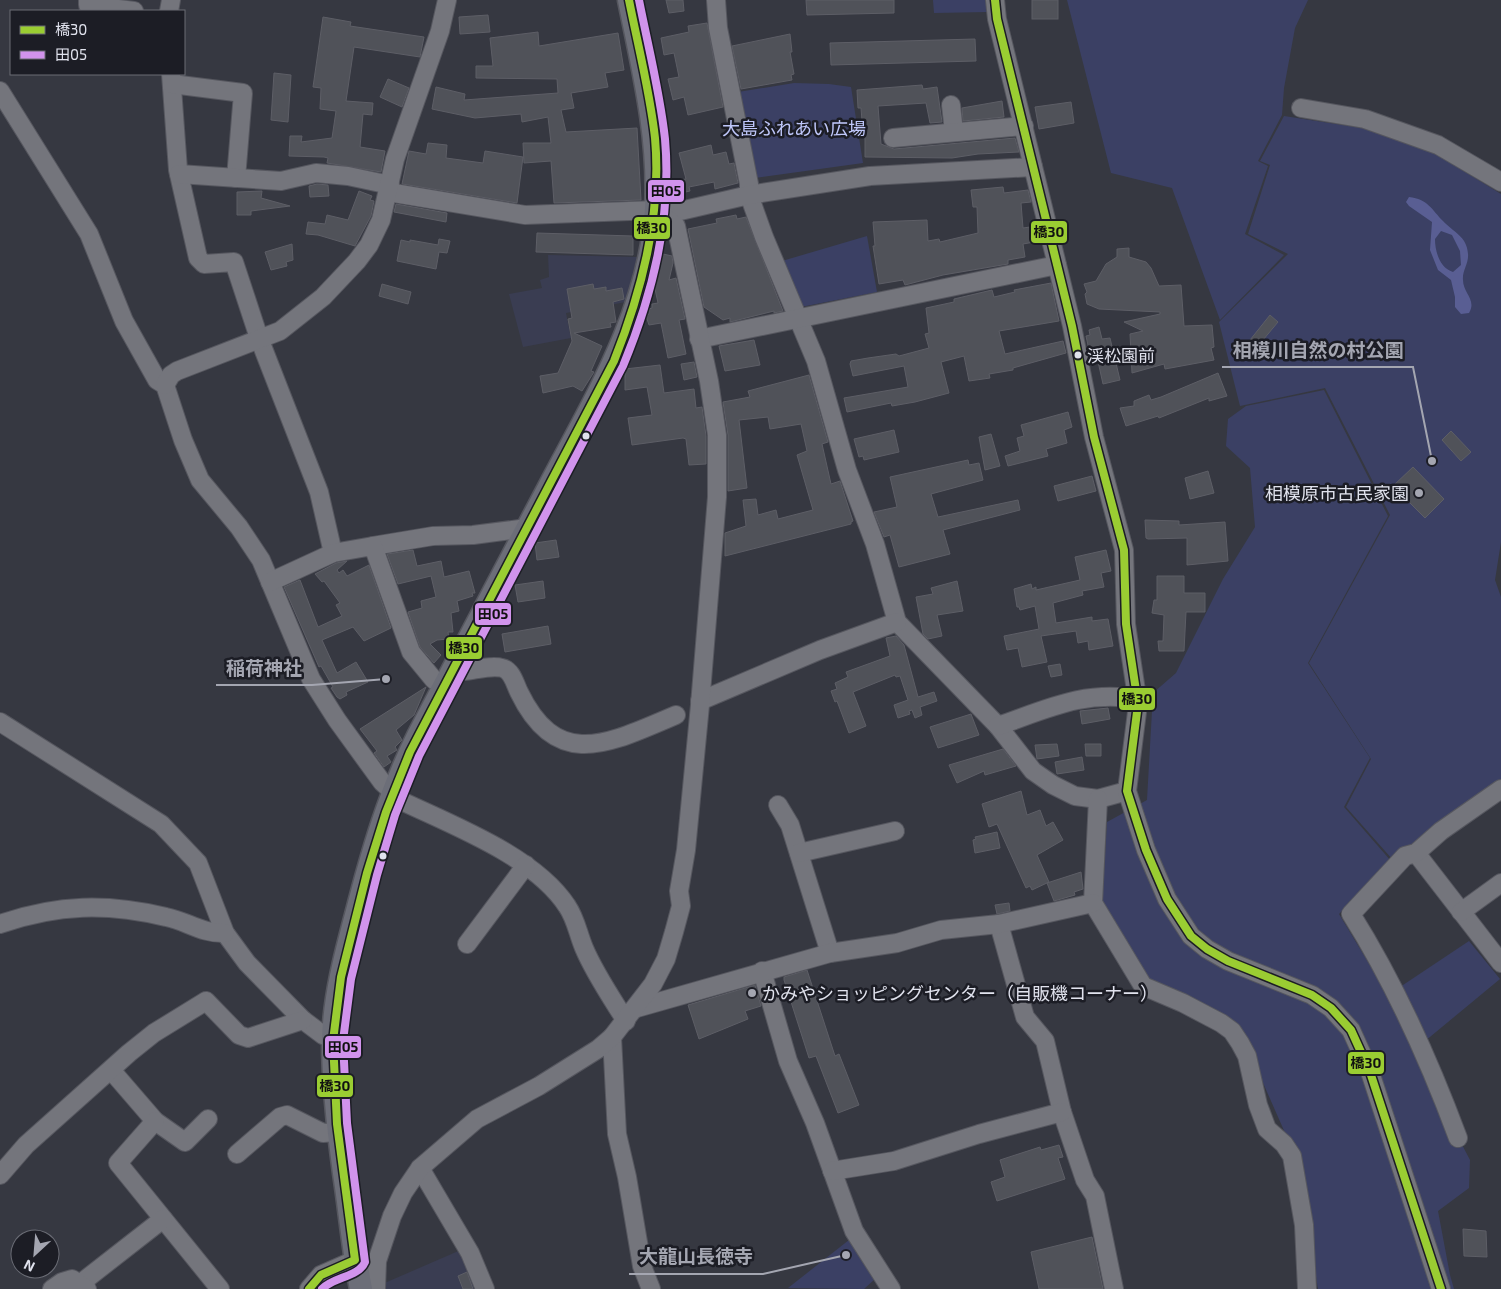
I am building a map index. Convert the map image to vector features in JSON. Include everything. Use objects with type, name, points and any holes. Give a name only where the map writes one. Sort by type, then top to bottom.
[{"type":"main road","points":[[361,1289],[355,1260],[339,1132],[333,1040],[336,1003],[346,951],[369,862],[392,794],[418,736],[597,396],[628,330],[642,287],[656,210],[655,149],[651,110],[629,0]]},
{"type":"street","points":[[88,0],[88,5],[126,10]]},
{"type":"street","points":[[165,386],[171,376],[177,371],[280,331],[307,311],[357,261],[369,245],[381,220],[395,159],[440,32],[447,0]]},
{"type":"street","points":[[716,0],[718,28],[750,195],[764,237],[816,361],[847,470],[875,544],[897,622],[998,726],[1033,771],[1053,785],[1075,796],[1098,799],[1126,787]]},
{"type":"street","points":[[995,0],[997,19],[1057,264],[1094,437],[1124,550],[1126,624],[1137,701],[1126,787],[1146,850],[1167,899],[1192,936],[1207,949],[1228,961],[1312,995],[1332,1008],[1346,1022],[1355,1037],[1370,1072],[1441,1289]]},
{"type":"street","points":[[236,178],[242,93],[172,79],[179,174],[198,258],[204,264],[234,262],[259,338],[319,492],[333,552]]},
{"type":"street","points":[[0,91],[89,234],[124,321],[156,380],[165,386],[183,440],[200,480],[253,546],[316,686],[392,794],[526,865],[548,882],[568,908],[588,956],[631,1014]]},
{"type":"street","points":[[948,137],[951,105]]},
{"type":"street","points":[[1300,108],[1365,119],[1438,145],[1501,182]]},
{"type":"street","points":[[893,138],[948,137],[1024,126]]},
{"type":"street","points":[[179,174],[281,181],[316,174],[348,176],[389,188],[525,215],[656,210],[676,212],[750,195],[870,176],[1033,167]]},
{"type":"street","points":[[376,1289],[377,1261],[392,1216],[403,1193],[420,1168],[477,1118],[539,1086],[598,1049],[612,1037],[653,984],[666,959],[681,906],[679,891],[686,850],[717,497],[717,435],[709,381],[676,226],[656,210]]},
{"type":"street","points":[[699,338],[800,319],[945,286],[1057,264]]},
{"type":"street","points":[[270,582],[333,552],[433,536],[473,535],[527,528]]},
{"type":"street","points":[[373,546],[410,652],[434,680]]},
{"type":"street","points":[[700,701],[820,650],[897,622]]},
{"type":"street","points":[[464,671],[502,668],[510,672],[525,703],[540,726],[564,742],[578,745],[620,739],[676,715]]},
{"type":"street","points":[[998,726],[1074,700],[1115,695],[1137,701]]},
{"type":"street","points":[[0,722],[161,824],[198,863],[224,933],[248,963],[303,1020],[322,1035],[333,1040]]},
{"type":"street","points":[[1458,1138],[1423,1052],[1381,965],[1351,914],[1405,856],[1416,853],[1441,831],[1501,789]]},
{"type":"street","points":[[1098,799],[1092,903],[1143,986],[1183,1002],[1222,1023],[1232,1031],[1240,1042],[1247,1056],[1258,1105],[1267,1129],[1284,1144],[1292,1156],[1304,1225],[1307,1289]]},
{"type":"street","points":[[778,805],[790,825],[830,953]]},
{"type":"street","points":[[799,853],[894,832]]},
{"type":"street","points":[[1416,853],[1501,963]]},
{"type":"street","points":[[467,944],[526,865]]},
{"type":"street","points":[[1461,912],[1501,883]]},
{"type":"street","points":[[631,1014],[762,971],[830,953],[897,943],[941,930],[999,924],[1092,903]]},
{"type":"street","points":[[0,924],[48,910],[90,906],[123,908],[169,917],[212,934],[224,933]]},
{"type":"street","points":[[999,924],[1025,1017],[1045,1041],[1062,1112],[1085,1180],[1095,1196],[1114,1289]]},
{"type":"street","points":[[762,971],[788,1061],[815,1123],[854,1231],[891,1289]]},
{"type":"street","points":[[0,1175],[26,1145],[154,1033],[206,1002],[240,1035],[248,1038],[303,1020]]},
{"type":"street","points":[[612,1037],[617,1134],[627,1177],[642,1266],[651,1289]]},
{"type":"street","points":[[111,1070],[155,1121],[185,1142],[208,1119]]},
{"type":"street","points":[[832,1172],[894,1161],[979,1134],[1062,1112]]},
{"type":"street","points":[[237,1154],[280,1117],[287,1115],[323,1133],[339,1132]]},
{"type":"street","points":[[155,1121],[118,1163],[220,1289]]},
{"type":"street","points":[[420,1168],[470,1253],[485,1289]]},
{"type":"street","points":[[52,1289],[62,1282],[72,1279],[84,1286],[163,1219]]},
{"type":"street","points":[[308,1289],[321,1276],[355,1260]]},
{"type":"shaded area","points":[[1409,197],[1421,200],[1459,235],[1465,243],[1468,257],[1463,280],[1471,300],[1469,313],[1461,314],[1455,307],[1451,280],[1438,270],[1430,250],[1432,222],[1406,202]],"holes":[[[1441,231],[1452,235],[1460,251],[1461,265],[1453,272],[1448,270],[1439,259],[1435,239]]]},
{"type":"shaded area","points":[[548,255],[637,257],[626,302],[566,313],[571,338],[523,347],[509,294],[542,288],[540,280],[549,277]]},
{"type":"shaded area","points":[[463,1249],[483,1289],[380,1289],[380,1285]]},
{"type":"green space","points":[[933,0],[987,0],[988,12],[934,13]]},
{"type":"green space","points":[[1067,0],[1308,0],[1295,28],[1284,88],[1282,115],[1258,161],[1268,166],[1245,234],[1284,255],[1220,320],[1172,188],[1111,173]]},
{"type":"green space","name":"大島ふれあい広場","points":[[794,83],[851,87],[863,163],[755,178],[738,92]]},
{"type":"green space","points":[[1284,116],[1362,128],[1436,154],[1501,194],[1501,542],[1495,580],[1501,597],[1501,782],[1393,860],[1346,807],[1371,759],[1309,663],[1390,515],[1325,388],[1240,406],[1219,322],[1288,254],[1248,234],[1270,165],[1260,161]]},
{"type":"green space","points":[[867,236],[877,292],[801,307],[782,261]]},
{"type":"green space","points":[[1324,390],[1388,516],[1308,663],[1370,758],[1344,807],[1391,861],[1339,914],[1388,995],[1469,941],[1500,979],[1413,1051],[1470,1160],[1469,1188],[1438,1211],[1454,1289],[1318,1289],[1297,1160],[1241,1033],[1154,993],[1102,904],[1107,822],[1147,800],[1153,693],[1176,673],[1223,579],[1255,527],[1250,468],[1226,446],[1228,419],[1246,406]]},
{"type":"green space","points":[[849,1240],[853,1240],[876,1278],[864,1289],[788,1288]]},
{"type":"building","points":[[666,0],[683,0],[684,11],[669,13]]},
{"type":"building","points":[[806,0],[894,0],[894,13],[807,15]]},
{"type":"building","points":[[1032,0],[1058,0],[1058,19],[1032,19]]},
{"type":"building","points":[[488,15],[490,32],[460,34],[459,17]]},
{"type":"building","points":[[323,17],[351,22],[350,26],[424,37],[420,57],[354,47],[346,101],[373,103],[372,115],[363,114],[360,147],[385,151],[381,172],[327,163],[328,158],[324,157],[289,156],[290,136],[302,136],[301,142],[332,138],[336,111],[320,109],[321,88],[313,87]]},
{"type":"building","points":[[707,23],[723,107],[688,115],[684,97],[673,100],[668,79],[679,77],[674,53],[664,55],[661,38],[689,32],[688,26]]},
{"type":"building","points":[[538,32],[539,46],[618,33],[624,70],[605,73],[608,87],[571,93],[574,108],[561,110],[566,132],[637,128],[641,200],[554,203],[551,161],[524,163],[523,143],[551,143],[548,117],[522,122],[521,114],[475,118],[432,109],[436,87],[465,94],[464,100],[558,93],[557,79],[476,78],[476,66],[493,66],[490,38]]},
{"type":"building","points":[[790,34],[792,52],[790,52],[794,74],[791,75],[792,80],[741,89],[732,46]]},
{"type":"building","points":[[975,39],[976,61],[831,65],[830,43]]},
{"type":"building","points":[[274,73],[291,75],[288,122],[271,120]]},
{"type":"building","points":[[388,79],[409,88],[402,107],[380,97]]},
{"type":"building","points":[[922,85],[923,89],[937,87],[942,122],[930,123],[926,103],[878,106],[881,144],[894,149],[1015,138],[1019,152],[978,154],[952,158],[865,157],[865,134],[863,134],[861,108],[858,108],[857,90]]},
{"type":"building","points":[[1002,101],[1004,117],[963,121],[962,108]]},
{"type":"building","points":[[1071,102],[1074,123],[1039,129],[1035,107]]},
{"type":"building","points":[[428,143],[447,145],[446,158],[483,163],[485,151],[523,157],[517,203],[402,184],[409,151],[426,154]]},
{"type":"building","points":[[711,145],[713,155],[726,152],[729,164],[734,163],[738,183],[715,189],[714,182],[689,187],[690,191],[677,194],[674,181],[686,179],[679,153]]},
{"type":"building","points":[[317,184],[328,185],[329,196],[310,197],[309,186]]},
{"type":"building","points":[[1003,187],[1004,193],[1028,190],[1031,202],[1021,203],[1023,228],[1037,226],[1040,241],[1023,244],[1025,257],[1008,260],[1008,264],[943,275],[905,285],[903,280],[879,284],[873,246],[875,246],[873,222],[927,220],[928,241],[939,239],[940,242],[978,233],[977,207],[973,207],[971,190]]},
{"type":"building","points":[[262,191],[261,198],[290,206],[251,211],[251,215],[237,215],[237,192]]},
{"type":"building","points":[[359,191],[372,196],[370,200],[374,201],[371,216],[355,246],[318,235],[306,234],[308,222],[325,224],[327,215],[348,220]]},
{"type":"building","points":[[396,204],[447,213],[446,222],[394,212]]},
{"type":"building","points":[[736,215],[737,219],[746,217],[783,311],[774,313],[774,311],[730,322],[730,318],[723,320],[704,307],[688,229],[717,223],[716,219]]},
{"type":"building","points":[[537,233],[633,236],[633,255],[536,252]]},
{"type":"building","points":[[439,239],[450,241],[447,253],[439,252],[436,269],[397,261],[401,240],[438,245]]},
{"type":"building","points":[[292,244],[293,260],[286,262],[287,266],[271,270],[265,252]]},
{"type":"building","points":[[1129,248],[1129,257],[1146,262],[1151,268],[1159,286],[1181,285],[1184,326],[1212,325],[1214,347],[1211,348],[1214,360],[1165,369],[1164,364],[1132,373],[1130,334],[1143,331],[1124,322],[1160,314],[1160,312],[1099,309],[1087,304],[1085,294],[1087,292],[1084,284],[1096,281],[1106,264],[1117,257],[1117,249]]},
{"type":"building","points":[[663,254],[672,256],[673,263],[669,280],[676,278],[685,319],[679,320],[686,354],[668,358],[661,323],[649,325],[646,316],[649,314],[649,309],[652,308],[652,304],[658,303],[655,289]]},
{"type":"building","points":[[1051,283],[1059,321],[999,331],[1005,354],[1063,341],[1066,353],[1013,368],[1013,370],[989,374],[990,378],[969,381],[964,356],[941,362],[949,393],[915,402],[892,406],[891,403],[847,412],[844,398],[908,387],[904,366],[853,376],[850,364],[851,361],[896,354],[899,356],[929,348],[925,334],[929,333],[926,308],[954,302],[954,299],[992,290],[994,297],[1015,292],[1014,290]]},
{"type":"building","points":[[382,284],[411,292],[408,304],[379,296]]},
{"type":"building","points":[[593,284],[594,289],[606,287],[606,291],[622,288],[624,299],[613,302],[616,322],[610,323],[611,327],[574,333],[602,346],[591,371],[594,372],[582,391],[573,386],[543,393],[540,376],[558,373],[572,341],[568,319],[572,318],[567,289]]},
{"type":"building","points":[[1270,315],[1278,322],[1258,346],[1250,340]]},
{"type":"building","points":[[1099,327],[1102,339],[1110,338],[1120,380],[1103,384],[1097,357],[1091,359],[1086,336],[1090,335],[1089,330]]},
{"type":"building","points":[[754,340],[760,365],[725,371],[719,346]]},
{"type":"building","points":[[694,362],[697,377],[684,380],[681,364]]},
{"type":"building","points":[[660,365],[664,393],[694,389],[696,408],[702,407],[706,436],[706,464],[689,465],[686,439],[683,438],[632,445],[628,418],[652,415],[647,387],[625,390],[625,369]]},
{"type":"building","points":[[1218,373],[1227,396],[1209,401],[1209,398],[1159,418],[1158,416],[1126,426],[1120,408],[1134,406],[1134,401],[1149,395],[1151,400],[1161,397]]},
{"type":"building","points":[[809,375],[828,442],[822,444],[831,484],[840,481],[853,521],[851,524],[725,556],[725,533],[746,526],[743,500],[756,499],[758,515],[776,510],[778,519],[813,510],[797,455],[807,451],[801,424],[770,429],[768,417],[739,420],[747,488],[728,491],[728,435],[723,402],[750,397],[748,391]]},
{"type":"building","points":[[1068,412],[1072,427],[1064,430],[1067,443],[1046,449],[1048,456],[1008,466],[1005,456],[1020,451],[1017,438],[1024,436],[1021,425]]},
{"type":"building","points":[[894,430],[899,452],[864,460],[863,456],[859,457],[854,439]]},
{"type":"building","points":[[1451,431],[1471,452],[1461,461],[1442,440]]},
{"type":"building","points":[[991,434],[1000,466],[985,470],[979,437]]},
{"type":"building","points":[[968,460],[969,465],[979,463],[983,480],[931,494],[938,517],[1018,500],[1020,510],[943,530],[950,554],[899,567],[890,535],[884,537],[874,512],[897,507],[890,477]]},
{"type":"building","name":"相模原市古民家園","points":[[1413,467],[1444,499],[1425,518],[1393,486]]},
{"type":"building","points":[[1208,471],[1214,493],[1190,499],[1185,478]]},
{"type":"building","points":[[1092,476],[1096,491],[1058,501],[1054,486]]},
{"type":"building","points":[[1145,520],[1179,521],[1179,525],[1225,522],[1228,561],[1187,565],[1187,538],[1148,539],[1146,538]]},
{"type":"building","points":[[556,540],[559,557],[537,560],[535,543]]},
{"type":"building","points":[[413,550],[417,566],[441,561],[444,577],[469,571],[475,593],[472,593],[473,596],[457,601],[459,611],[451,613],[453,632],[448,632],[449,639],[437,640],[430,644],[441,655],[434,663],[420,647],[408,612],[422,608],[421,601],[436,597],[431,576],[398,584],[387,554]]},
{"type":"building","points":[[1106,550],[1111,571],[1101,573],[1104,587],[1082,591],[1083,595],[1053,603],[1056,623],[1092,617],[1092,621],[1108,619],[1113,646],[1089,650],[1088,641],[1078,643],[1076,631],[1041,636],[1047,662],[1022,667],[1018,648],[1007,650],[1004,636],[1039,629],[1035,606],[1020,610],[1017,607],[1014,589],[1031,584],[1032,589],[1036,587],[1036,590],[1080,580],[1075,557]]},
{"type":"building","points":[[347,561],[337,570],[339,573],[343,570],[347,576],[369,565],[391,628],[364,641],[353,627],[322,640],[337,673],[356,662],[368,682],[346,692],[347,695],[340,699],[331,688],[333,687],[321,666],[319,667],[284,587],[300,580],[318,627],[342,616],[336,605],[340,603],[324,581],[322,582],[315,574],[336,563]]},
{"type":"building","points":[[1157,576],[1184,576],[1184,593],[1205,593],[1205,612],[1186,612],[1184,651],[1159,651],[1158,641],[1163,641],[1164,615],[1152,613],[1154,600],[1157,600]]},
{"type":"building","points":[[543,581],[545,598],[518,602],[515,585]]},
{"type":"building","points":[[957,581],[963,611],[937,615],[942,636],[928,639],[923,634],[916,597],[933,594],[931,588]]},
{"type":"building","points":[[548,626],[551,644],[505,652],[502,634]]},
{"type":"building","points":[[896,636],[904,645],[918,697],[934,692],[937,701],[920,707],[922,715],[915,718],[912,710],[909,711],[910,714],[898,718],[894,705],[908,700],[900,676],[896,677],[895,675],[853,692],[866,726],[849,733],[837,701],[835,702],[831,691],[837,689],[835,683],[848,677],[846,672],[890,656],[886,638]]},
{"type":"building","points":[[1060,664],[1062,675],[1051,677],[1048,666]]},
{"type":"building","points":[[426,687],[414,715],[396,730],[402,740],[395,747],[397,750],[387,756],[391,762],[384,767],[374,753],[377,751],[360,729]]},
{"type":"building","points":[[1108,708],[1110,719],[1082,724],[1080,711]]},
{"type":"building","points":[[971,714],[979,735],[938,748],[930,727]]},
{"type":"building","points":[[1057,744],[1059,756],[1037,759],[1035,745]]},
{"type":"building","points":[[1085,744],[1101,744],[1101,756],[1086,756]]},
{"type":"building","points":[[1003,749],[1016,766],[985,775],[984,771],[957,783],[949,765]]},
{"type":"building","points":[[1082,757],[1084,770],[1057,774],[1055,762]]},
{"type":"building","points":[[1021,791],[1027,815],[1040,810],[1046,826],[1053,822],[1063,840],[1037,855],[1049,882],[1032,890],[1030,886],[1026,888],[997,824],[989,827],[982,804]]},
{"type":"building","points":[[997,832],[1000,848],[975,853],[973,840],[976,839],[975,837]]},
{"type":"building","points":[[1081,872],[1083,889],[1074,892],[1075,895],[1054,901],[1047,883]]},
{"type":"building","points":[[1009,903],[1010,911],[997,914],[995,905]]},
{"type":"building","points":[[807,970],[835,1056],[839,1054],[859,1105],[838,1113],[816,1056],[809,1058],[784,980],[784,977]]},
{"type":"building","points":[[755,985],[761,1006],[745,1011],[748,1019],[699,1039],[688,1005]]},
{"type":"building","points":[[1059,1145],[1063,1157],[1058,1158],[1065,1179],[997,1201],[991,1182],[1005,1177],[1000,1160],[1040,1147],[1041,1150]]},
{"type":"building","points":[[1463,1229],[1486,1231],[1487,1257],[1464,1256]]},
{"type":"building","points":[[1092,1237],[1103,1289],[1039,1289],[1031,1252]]},
{"type":"building","points":[[467,1272],[473,1289],[463,1289],[458,1276]]},
{"type":"transit line","name":"橋30","points":[[309,1289],[321,1275],[355,1260],[337,1124],[333,1041],[341,977],[367,873],[386,812],[410,752],[614,361],[633,307],[648,252],[655,195],[655,138],[644,69],[629,0]]},
{"type":"transit line","name":"田05","points":[[322,1289],[357,1271],[365,1262],[347,1123],[343,1041],[351,979],[377,875],[395,815],[419,756],[623,366],[643,311],[658,255],[666,197],[665,139],[654,69],[639,0]]},
{"type":"transit line","name":"橋30","points":[[995,0],[997,19],[1072,326],[1094,437],[1124,550],[1126,624],[1138,704],[1127,791],[1146,850],[1167,899],[1191,936],[1207,949],[1228,961],[1312,995],[1331,1008],[1351,1030],[1370,1072],[1441,1289]]},
{"type":"place","name":"渓松園前","points":[[1078,355]]},
{"type":"place","name":"相模川自然の村公園","points":[[1432,461]]},
{"type":"place","name":"相模原市古民家園","points":[[1419,493]]},
{"type":"place","name":"稲荷神社","points":[[386,679]]},
{"type":"place","name":"かみやショッピングセンター（自販機コーナー）","points":[[752,993]]},
{"type":"place","name":"大龍山長徳寺","points":[[846,1255]]}]
